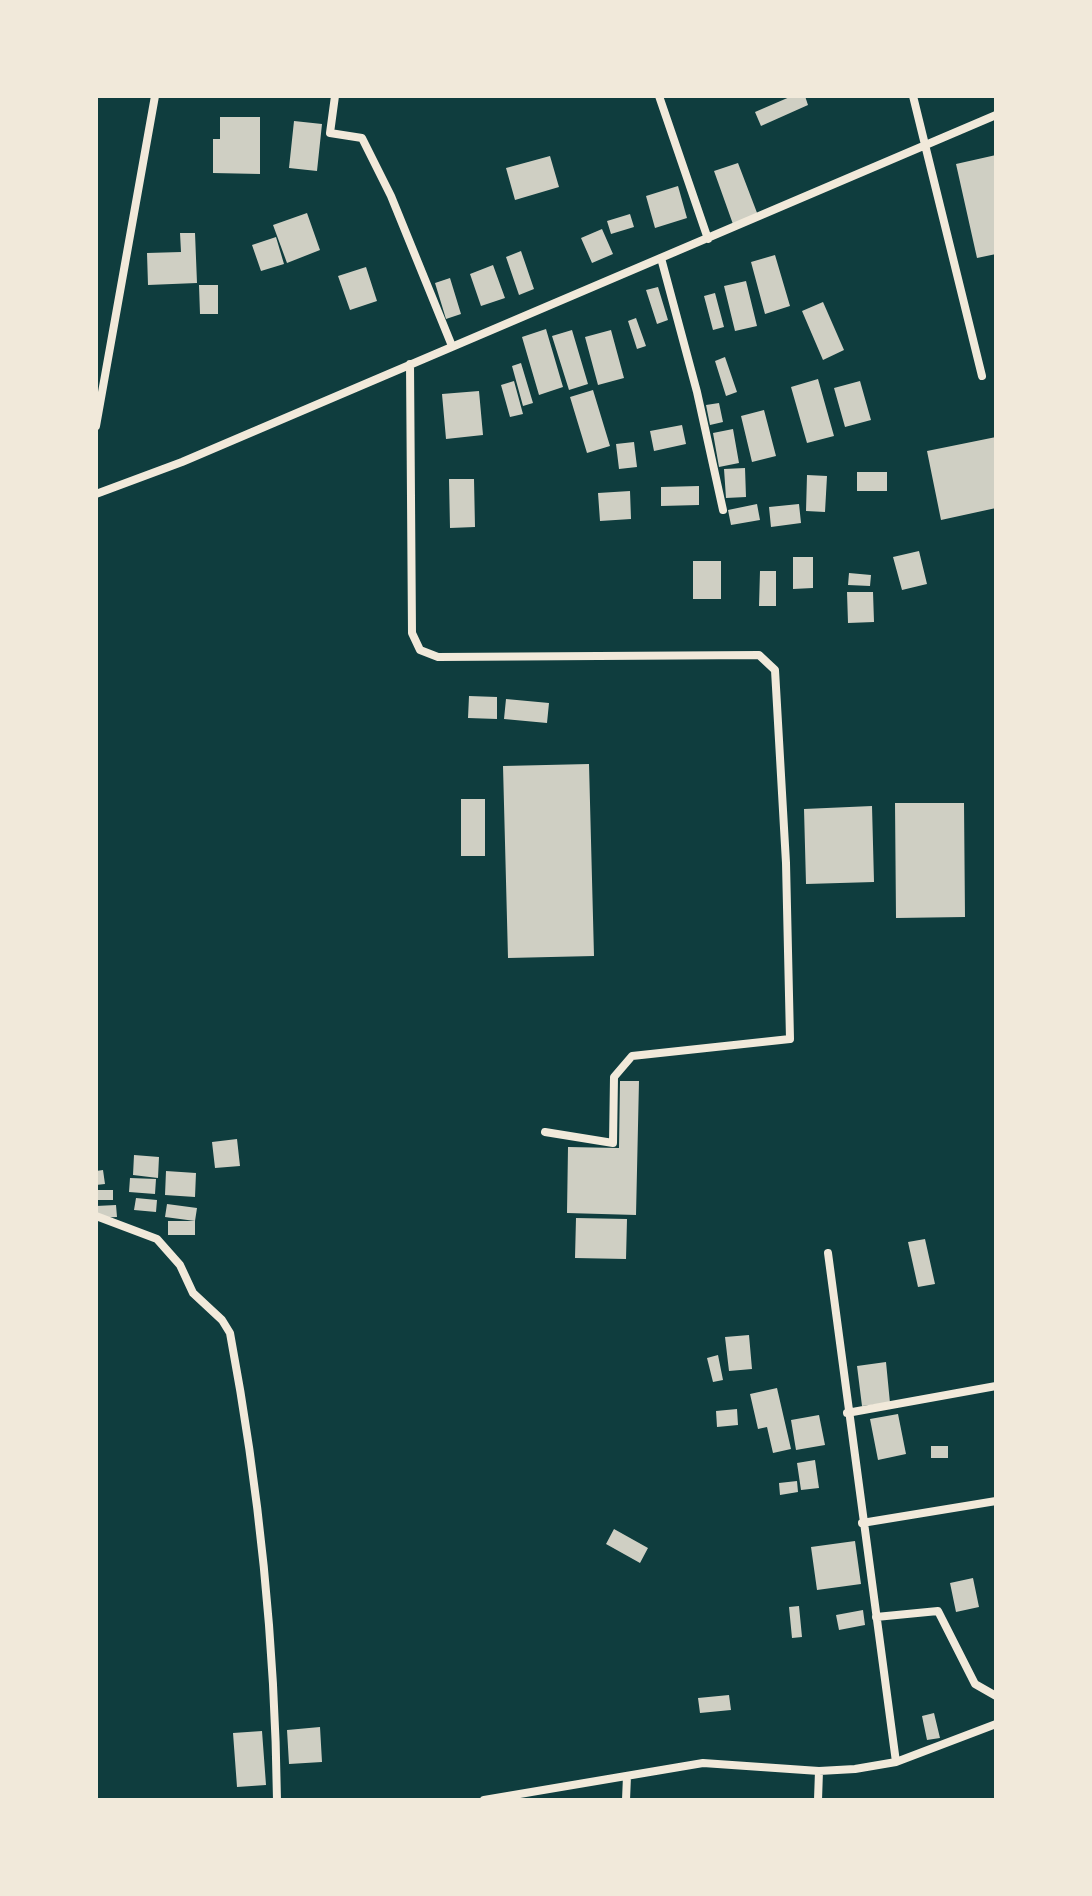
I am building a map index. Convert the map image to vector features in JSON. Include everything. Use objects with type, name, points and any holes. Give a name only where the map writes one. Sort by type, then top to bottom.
[{"type":"street","points":[[96,426],[155,96]]},
{"type":"street","points":[[335,96],[330,133],[362,138],[391,196],[452,346]]},
{"type":"street","points":[[659,96],[708,239]]},
{"type":"street","points":[[913,96],[982,376]]},
{"type":"street","points":[[96,494],[182,462],[996,115]]},
{"type":"street","points":[[661,258],[697,392],[723,510]]},
{"type":"street","points":[[410,364],[412,633],[420,650],[438,657],[759,655],[775,670],[786,863],[790,1039],[632,1056],[614,1077],[613,1143],[545,1132]]},
{"type":"street","points":[[96,1216],[157,1239],[180,1265],[193,1293],[222,1320],[230,1333],[257,1491],[276,1723],[277,1800]]},
{"type":"street","points":[[828,1253],[896,1762]]},
{"type":"street","points":[[847,1413],[996,1386]]},
{"type":"street","points":[[862,1523],[996,1501]]},
{"type":"street","points":[[876,1617],[938,1611],[975,1684],[996,1696]]},
{"type":"street","points":[[484,1800],[703,1763],[819,1771],[896,1762],[996,1724]]},
{"type":"street","points":[[818,1800],[819,1771]]},
{"type":"street","points":[[626,1800],[627,1776]]},
{"type":"building","points":[[792,96],[805,96],[808,105],[761,126],[755,112]]},
{"type":"building","points":[[220,117],[260,117],[260,174],[213,173],[213,139],[220,139]]},
{"type":"building","points":[[294,121],[322,124],[317,171],[289,168]]},
{"type":"building","points":[[996,155],[996,254],[977,258],[956,164]]},
{"type":"building","points":[[550,156],[559,187],[515,200],[506,168]]},
{"type":"building","points":[[738,163],[759,218],[734,227],[714,171]]},
{"type":"building","points":[[678,186],[687,218],[655,228],[646,196]]},
{"type":"building","points":[[307,213],[320,250],[287,263],[273,225]]},
{"type":"building","points":[[630,214],[634,227],[611,234],[607,221]]},
{"type":"building","points":[[602,229],[613,254],[592,263],[581,238]]},
{"type":"building","points":[[180,233],[195,233],[197,283],[148,285],[147,253],[181,252]]},
{"type":"building","points":[[276,237],[284,264],[261,271],[252,245]]},
{"type":"building","points":[[521,251],[534,289],[519,295],[506,257]]},
{"type":"building","points":[[775,255],[790,306],[765,314],[751,262]]},
{"type":"building","points":[[493,265],[505,298],[481,306],[470,274]]},
{"type":"building","points":[[366,267],[377,301],[350,310],[338,276]]},
{"type":"building","points":[[450,278],[461,314],[446,319],[435,283]]},
{"type":"building","points":[[746,281],[757,326],[735,331],[724,286]]},
{"type":"building","points":[[199,285],[218,285],[218,314],[200,314]]},
{"type":"building","points":[[658,287],[668,320],[657,324],[646,290]]},
{"type":"building","points":[[715,293],[724,327],[713,330],[704,296]]},
{"type":"building","points":[[823,302],[844,350],[823,360],[802,311]]},
{"type":"building","points":[[636,318],[646,346],[637,349],[628,321]]},
{"type":"building","points":[[546,329],[563,387],[539,395],[522,337]]},
{"type":"building","points":[[572,330],[588,384],[569,390],[552,336]]},
{"type":"building","points":[[611,330],[624,378],[598,385],[585,337]]},
{"type":"building","points":[[725,357],[737,392],[726,396],[715,361]]},
{"type":"building","points":[[521,363],[533,403],[523,406],[512,366]]},
{"type":"building","points":[[818,379],[834,436],[807,443],[791,387]]},
{"type":"building","points":[[514,381],[523,414],[510,417],[501,385]]},
{"type":"building","points":[[860,381],[871,420],[845,427],[834,388]]},
{"type":"building","points":[[593,390],[610,446],[587,453],[570,397]]},
{"type":"building","points":[[479,391],[483,435],[446,439],[442,394]]},
{"type":"building","points":[[719,403],[723,422],[710,425],[706,405]]},
{"type":"building","points":[[764,410],[776,456],[752,462],[741,416]]},
{"type":"building","points":[[682,425],[686,444],[654,451],[650,431]]},
{"type":"building","points":[[733,429],[739,463],[719,467],[713,433]]},
{"type":"building","points":[[996,437],[996,508],[941,520],[927,451]]},
{"type":"building","points":[[634,442],[637,467],[619,469],[616,444]]},
{"type":"building","points":[[745,468],[746,497],[726,498],[724,469]]},
{"type":"building","points":[[857,472],[887,472],[887,491],[857,491]]},
{"type":"building","points":[[807,475],[827,476],[825,512],[806,511]]},
{"type":"building","points":[[449,479],[474,479],[475,527],[450,528]]},
{"type":"building","points":[[699,486],[699,505],[661,506],[661,487]]},
{"type":"building","points":[[630,491],[631,519],[600,521],[598,493]]},
{"type":"building","points":[[757,504],[760,520],[731,525],[728,510]]},
{"type":"building","points":[[799,504],[801,523],[771,527],[769,507]]},
{"type":"building","points":[[919,551],[927,584],[902,590],[893,557]]},
{"type":"building","points":[[793,557],[813,557],[813,588],[793,589]]},
{"type":"building","points":[[693,561],[721,561],[721,599],[693,599]]},
{"type":"building","points":[[760,571],[776,571],[776,606],[759,606]]},
{"type":"building","points":[[849,573],[871,575],[870,586],[848,585]]},
{"type":"building","points":[[847,592],[873,592],[874,622],[848,623]]},
{"type":"building","points":[[469,696],[497,697],[497,719],[468,718]]},
{"type":"building","points":[[506,699],[549,703],[547,723],[504,719]]},
{"type":"building","points":[[589,764],[594,956],[508,958],[503,766]]},
{"type":"building","points":[[461,799],[485,799],[485,856],[461,856]]},
{"type":"building","points":[[895,803],[964,803],[965,917],[896,918]]},
{"type":"building","points":[[872,806],[874,882],[806,884],[804,809]]},
{"type":"building","points":[[620,1081],[639,1081],[636,1215],[567,1213],[568,1147],[619,1148]]},
{"type":"building","points":[[237,1139],[240,1166],[215,1168],[212,1142]]},
{"type":"building","points":[[134,1155],[159,1157],[158,1178],[133,1175]]},
{"type":"building","points":[[103,1170],[105,1184],[96,1185],[96,1171]]},
{"type":"building","points":[[166,1171],[196,1173],[195,1197],[165,1195]]},
{"type":"building","points":[[130,1178],[156,1179],[155,1194],[129,1192]]},
{"type":"building","points":[[96,1190],[113,1190],[113,1200],[96,1200]]},
{"type":"building","points":[[136,1198],[157,1200],[156,1212],[134,1210]]},
{"type":"building","points":[[167,1204],[197,1208],[195,1221],[165,1217]]},
{"type":"building","points":[[116,1205],[117,1217],[96,1218],[96,1206]]},
{"type":"building","points":[[576,1218],[627,1219],[626,1259],[575,1258]]},
{"type":"building","points":[[168,1221],[195,1221],[195,1235],[168,1235]]},
{"type":"building","points":[[925,1239],[935,1284],[918,1287],[908,1242]]},
{"type":"building","points":[[749,1335],[752,1369],[729,1371],[725,1337]]},
{"type":"building","points":[[718,1355],[723,1380],[713,1382],[707,1358]]},
{"type":"building","points":[[886,1362],[890,1403],[862,1406],[857,1366]]},
{"type":"building","points":[[777,1388],[791,1449],[773,1453],[767,1427],[758,1429],[750,1394]]},
{"type":"building","points":[[737,1409],[738,1425],[717,1427],[716,1411]]},
{"type":"building","points":[[898,1414],[906,1454],[878,1460],[870,1419]]},
{"type":"building","points":[[819,1415],[825,1445],[796,1450],[791,1420]]},
{"type":"building","points":[[931,1446],[948,1446],[948,1458],[931,1458]]},
{"type":"building","points":[[815,1460],[819,1488],[801,1490],[797,1463]]},
{"type":"building","points":[[797,1481],[798,1492],[780,1495],[779,1483]]},
{"type":"building","points":[[614,1529],[648,1548],[640,1563],[606,1544]]},
{"type":"building","points":[[855,1541],[861,1584],[817,1590],[811,1547]]},
{"type":"building","points":[[973,1578],[979,1607],[956,1612],[950,1583]]},
{"type":"building","points":[[799,1606],[802,1637],[792,1638],[789,1607]]},
{"type":"building","points":[[863,1610],[865,1625],[839,1630],[836,1615]]},
{"type":"building","points":[[729,1695],[731,1710],[700,1713],[698,1698]]},
{"type":"building","points":[[934,1713],[940,1738],[927,1740],[922,1716]]},
{"type":"building","points":[[320,1727],[322,1762],[289,1764],[287,1730]]},
{"type":"building","points":[[262,1731],[266,1785],[237,1787],[233,1733]]}]
